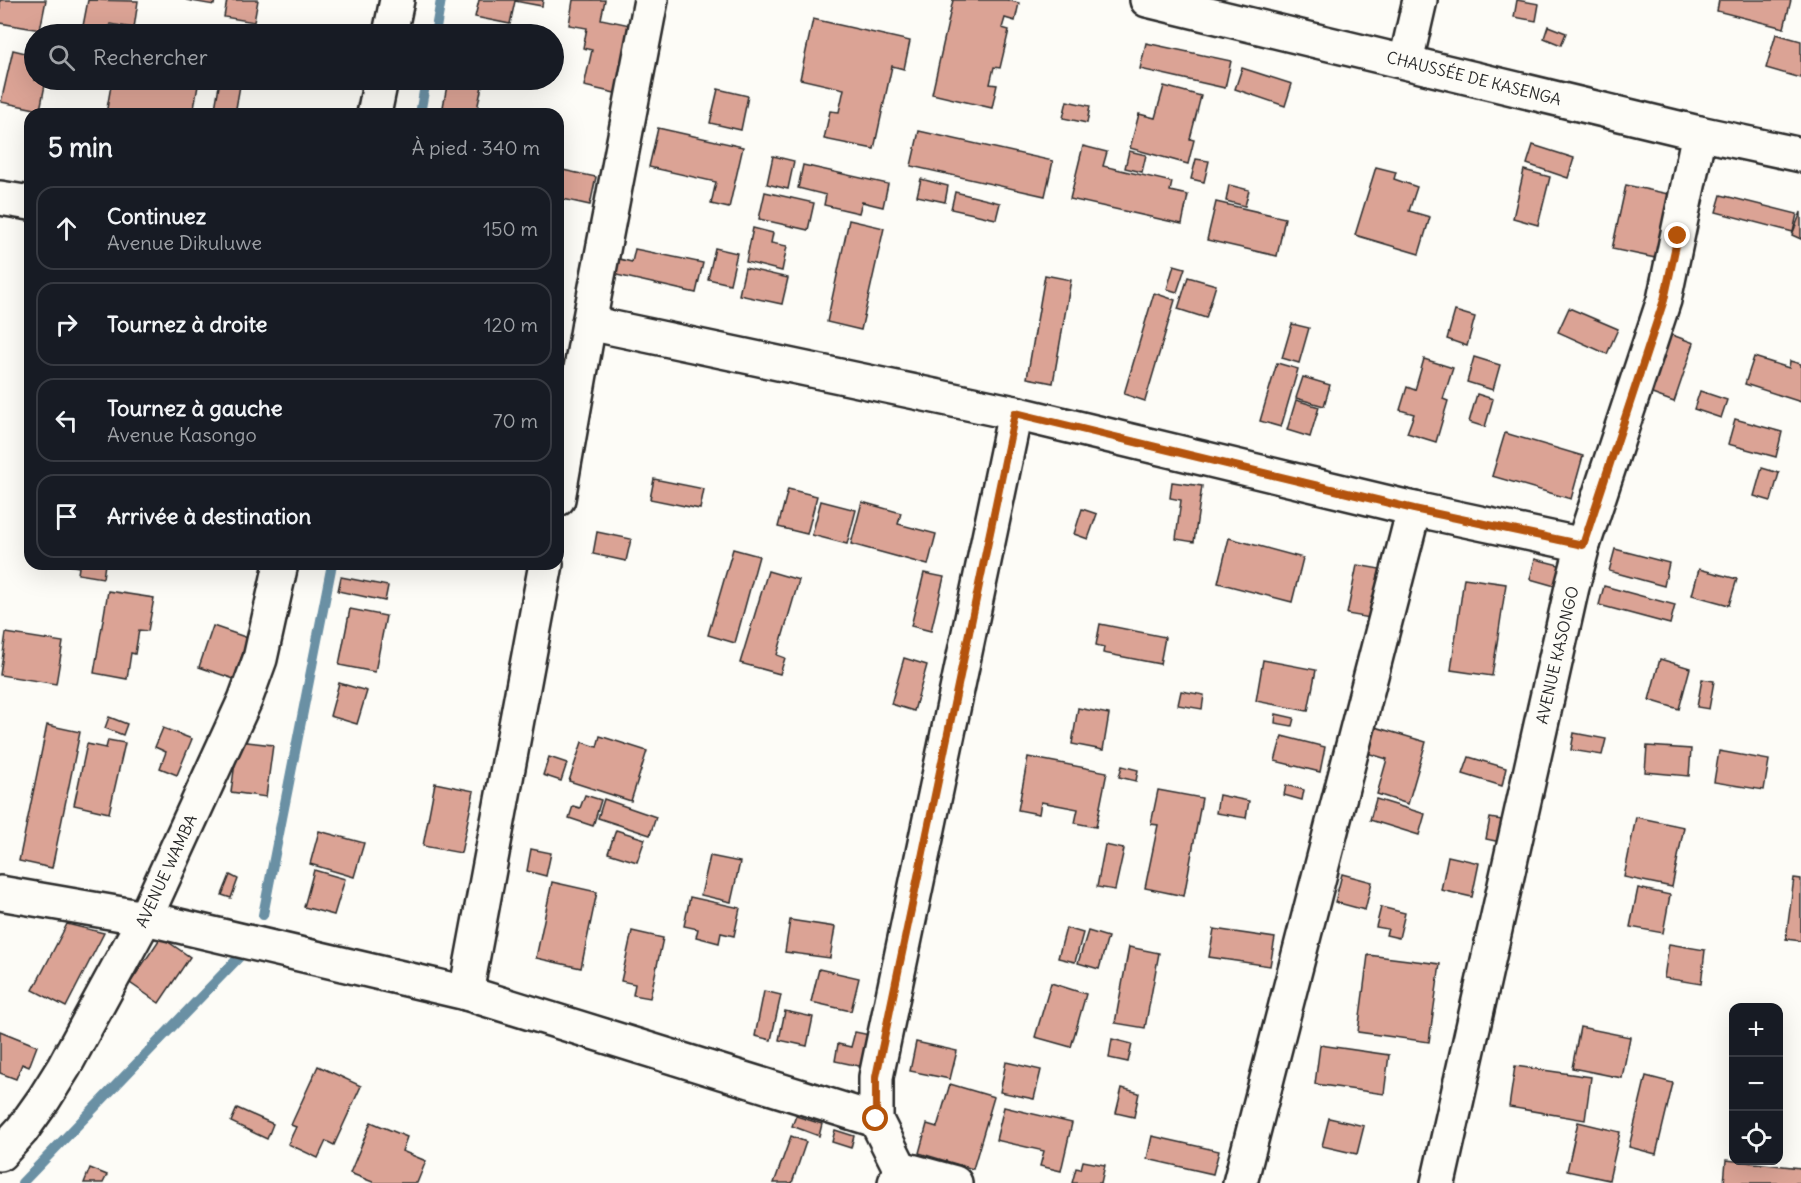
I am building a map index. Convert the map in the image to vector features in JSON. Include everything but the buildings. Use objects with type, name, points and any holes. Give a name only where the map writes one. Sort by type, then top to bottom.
[{"type":"street","points":[[392,24],[397,0]]},
{"type":"street","points":[[564,465],[651,0]]},
{"type":"street","name":"CHAUSSÉE DE KASENGA","points":[[1147,0],[1699,133],[1801,155]]},
{"type":"street","points":[[1406,61],[1420,0]]},
{"type":"street","points":[[375,108],[379,90]]},
{"type":"street","name":"AVENUE KASONGO","points":[[1438,1183],[1583,545],[1664,300],[1699,133]]},
{"type":"street","points":[[0,198],[24,202]]},
{"type":"street","points":[[589,323],[1015,413],[1414,509],[1583,545]]},
{"type":"street","points":[[955,1183],[897,1176],[876,1119],[876,1077],[1015,413]]},
{"type":"street","points":[[1240,1183],[1414,509]]},
{"type":"street","name":"AVENUE WAMBA","points":[[0,1154],[22,1130],[49,1091],[145,918],[245,700],[260,659],[279,570]]},
{"type":"street","points":[[466,993],[545,570]]},
{"type":"street","points":[[0,893],[145,918],[466,993],[876,1119]]},
{"type":"waterway","points":[[437,24],[441,0]]},
{"type":"waterway","points":[[421,108],[424,90]]},
{"type":"waterway","points":[[263,915],[331,570]]},
{"type":"waterway","points":[[22,1183],[245,951]]},
{"type":"route","points":[[876,1119],[876,1077],[1015,413],[1414,509],[1583,545],[1664,300],[1678,236]]}]
